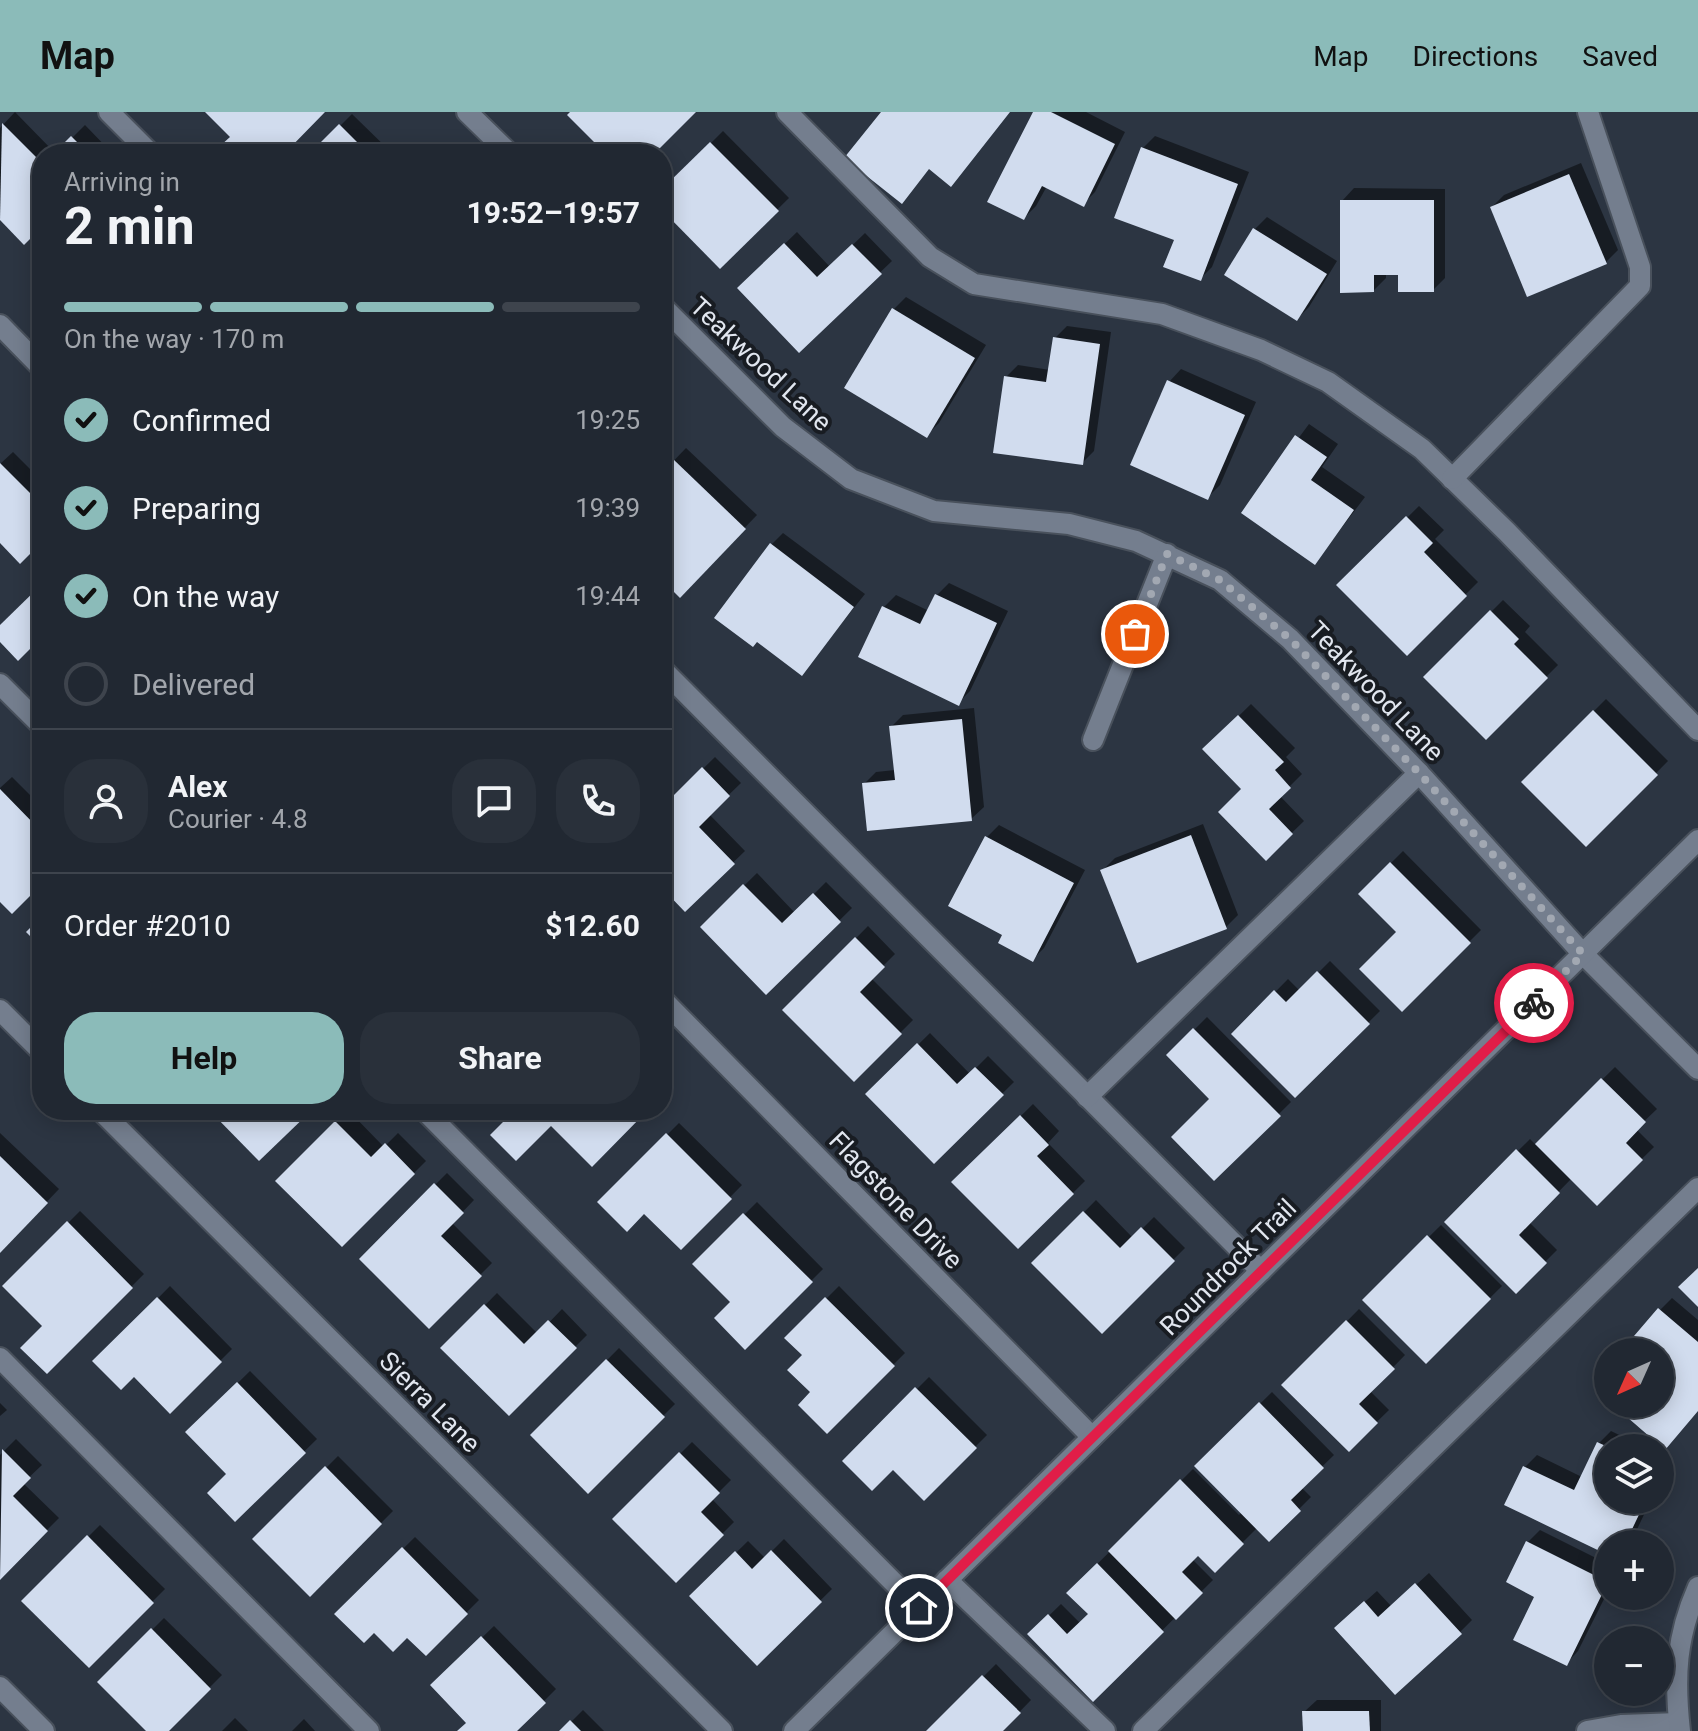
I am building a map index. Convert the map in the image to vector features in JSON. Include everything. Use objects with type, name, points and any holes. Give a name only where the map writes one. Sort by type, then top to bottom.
[{"type":"street","points":[[109,112],[141,144]]},
{"type":"street","points":[[467,112],[500,144]]},
{"type":"street","points":[[787,112],[930,257],[974,284],[1162,314],[1261,350],[1328,382],[1422,449],[1698,730]]},
{"type":"street","points":[[1452,479],[1640,286],[1640,267],[1588,112]]},
{"type":"street","name":"Teakwood Lane","points":[[672,316],[783,427],[851,479],[934,511],[1069,524],[1136,541],[1220,580],[1290,639],[1419,773],[1583,954],[1698,1069]]},
{"type":"street","points":[[0,325],[32,358]]},
{"type":"street","points":[[1093,740],[1167,554]]},
{"type":"street","points":[[672,679],[1261,1271]]},
{"type":"street","points":[[0,684],[32,716]]},
{"type":"street","points":[[1087,1097],[1419,773]]},
{"type":"street","name":"Roundrock Trail","points":[[794,1731],[1698,840]]},
{"type":"street","name":"Flagstone Drive","points":[[672,1009],[1092,1437]]},
{"type":"street","points":[[0,1010],[32,1042]]},
{"type":"street","name":"Sierra Lane","points":[[110,1120],[722,1731]]},
{"type":"street","points":[[434,1120],[919,1608]]},
{"type":"street","points":[[1143,1731],[1698,1188]]},
{"type":"street","points":[[0,1358],[369,1731]]},
{"type":"street","points":[[947,1580],[1105,1731]]},
{"type":"street","points":[[1587,1731],[1621,1725],[1679,1727],[1674,1684],[1684,1618],[1698,1587]]},
{"type":"street","points":[[0,1687],[44,1731]]},
{"type":"building","points":[[205,112],[325,112],[294,144],[222,144],[230,137]]},
{"type":"building","points":[[570,112],[696,112],[664,144],[596,144],[567,115]]},
{"type":"building","points":[[881,112],[1010,112],[951,187],[929,169],[902,204],[844,158]]},
{"type":"building","points":[[1033,112],[1051,112],[1115,144],[1084,207],[1042,186],[1024,220],[987,202]]},
{"type":"building","points":[[2,123],[32,153],[32,237],[24,245],[0,220]]},
{"type":"building","points":[[339,124],[359,144],[319,144]]},
{"type":"building","points":[[71,136],[79,144],[63,144]]},
{"type":"building","points":[[710,142],[779,211],[720,269],[672,220],[672,179]]},
{"type":"building","points":[[1141,147],[1238,184],[1201,281],[1163,267],[1174,240],[1114,218]]},
{"type":"building","points":[[1569,174],[1607,264],[1527,297],[1490,207]]},
{"type":"building","points":[[1340,200],[1434,200],[1434,292],[1398,292],[1398,275],[1374,275],[1374,292],[1340,293]]},
{"type":"building","points":[[1253,228],[1327,274],[1297,321],[1224,275]]},
{"type":"building","points":[[784,243],[817,277],[852,244],[882,274],[799,353],[737,288]]},
{"type":"building","points":[[892,308],[975,358],[927,438],[844,388]]},
{"type":"building","points":[[1053,337],[1100,344],[1083,465],[993,453],[1004,376],[1046,382]]},
{"type":"building","points":[[1167,380],[1245,415],[1208,500],[1130,465]]},
{"type":"building","points":[[1295,435],[1327,457],[1311,480],[1354,510],[1315,565],[1241,513]]},
{"type":"building","points":[[672,460],[746,529],[680,598],[672,590]]},
{"type":"building","points":[[0,463],[32,495],[32,552],[20,564],[0,543]]},
{"type":"building","points":[[1406,516],[1433,543],[1424,552],[1467,596],[1407,656],[1336,585]]},
{"type":"building","points":[[770,543],[854,607],[802,676],[757,642],[753,647],[714,618]]},
{"type":"building","points":[[32,594],[32,647],[18,661],[0,642],[0,625]]},
{"type":"building","points":[[935,594],[997,623],[959,706],[858,657],[882,606],[920,624]]},
{"type":"building","points":[[1490,610],[1519,639],[1514,644],[1548,678],[1486,740],[1423,677]]},
{"type":"building","points":[[1593,710],[1658,775],[1586,847],[1521,782]]},
{"type":"building","points":[[1238,715],[1284,762],[1275,770],[1291,788],[1269,809],[1293,834],[1266,861],[1218,812],[1241,789],[1202,749]]},
{"type":"building","points":[[962,719],[972,821],[867,831],[862,783],[895,780],[889,726]]},
{"type":"building","points":[[702,767],[730,796],[699,827],[735,864],[685,912],[672,898],[672,797]]},
{"type":"building","points":[[0,789],[32,822],[32,894],[12,914],[0,902]]},
{"type":"building","points":[[1191,835],[1227,929],[1137,963],[1100,870]]},
{"type":"building","points":[[985,836],[1074,883],[1033,962],[998,943],[1002,935],[948,906]]},
{"type":"building","points":[[1390,862],[1471,943],[1402,1012],[1359,969],[1396,932],[1358,894]]},
{"type":"building","points":[[743,884],[782,923],[813,893],[841,922],[766,995],[700,927]]},
{"type":"building","points":[[855,937],[885,967],[860,992],[902,1034],[854,1082],[782,1010]]},
{"type":"building","points":[[1317,971],[1370,1024],[1295,1098],[1231,1034],[1274,990],[1286,1002]]},
{"type":"building","points":[[1193,1028],[1281,1116],[1214,1181],[1171,1137],[1209,1099],[1166,1055]]},
{"type":"building","points":[[917,1043],[957,1084],[975,1067],[1004,1095],[934,1164],[865,1094]]},
{"type":"building","points":[[1601,1078],[1646,1122],[1626,1143],[1643,1160],[1597,1206],[1535,1144]]},
{"type":"building","points":[[1020,1115],[1049,1145],[1037,1156],[1074,1194],[1018,1249],[951,1182]]},
{"type":"building","points":[[219,1120],[302,1120],[259,1161]]},
{"type":"building","points":[[505,1120],[638,1120],[592,1167],[551,1126],[516,1161],[490,1135]]},
{"type":"building","points":[[335,1121],[371,1157],[385,1143],[415,1174],[342,1247],[275,1181]]},
{"type":"building","points":[[666,1133],[732,1199],[681,1250],[644,1214],[627,1232],[597,1202]]},
{"type":"building","points":[[1516,1149],[1560,1193],[1519,1235],[1547,1263],[1516,1294],[1444,1222]]},
{"type":"building","points":[[0,1156],[48,1203],[0,1253]]},
{"type":"building","points":[[434,1183],[464,1213],[441,1236],[482,1276],[429,1329],[359,1259]]},
{"type":"building","points":[[1083,1211],[1120,1248],[1141,1227],[1175,1261],[1102,1334],[1031,1263]]},
{"type":"building","points":[[743,1213],[813,1282],[745,1350],[714,1318],[730,1302],[692,1264]]},
{"type":"building","points":[[67,1221],[133,1288],[47,1374],[20,1348],[42,1326],[2,1286]]},
{"type":"building","points":[[1427,1235],[1491,1299],[1426,1364],[1362,1300]]},
{"type":"building","points":[[1698,1268],[1698,1307],[1678,1287]]},
{"type":"building","points":[[157,1297],[222,1362],[170,1414],[134,1377],[121,1390],[92,1361]]},
{"type":"building","points":[[825,1297],[895,1366],[827,1434],[798,1405],[810,1392],[787,1370],[802,1355],[784,1338]]},
{"type":"building","points":[[484,1304],[524,1344],[548,1320],[577,1348],[509,1416],[440,1348]]},
{"type":"building","points":[[1658,1308],[1698,1342],[1698,1411],[1674,1439],[1674,1434],[1647,1434],[1628,1418],[1674,1418],[1674,1338],[1632,1338]]},
{"type":"building","points":[[1346,1320],[1395,1369],[1359,1404],[1378,1423],[1349,1452],[1281,1385]]},
{"type":"building","points":[[606,1359],[665,1417],[588,1494],[530,1435]]},
{"type":"building","points":[[237,1382],[306,1453],[235,1522],[207,1493],[226,1474],[185,1432]]},
{"type":"building","points":[[915,1387],[977,1448],[924,1501],[893,1470],[872,1491],[842,1461]]},
{"type":"building","points":[[1259,1402],[1324,1468],[1291,1500],[1301,1511],[1269,1542],[1194,1466]]},
{"type":"building","points":[[1594,1448],[1594,1514],[1639,1514],[1632,1530],[1594,1530],[1594,1548],[1504,1505],[1523,1466],[1574,1490]]},
{"type":"building","points":[[2,1449],[31,1478],[13,1496],[48,1531],[0,1580]]},
{"type":"building","points":[[679,1452],[720,1493],[701,1512],[724,1535],[676,1583],[612,1519]]},
{"type":"building","points":[[325,1466],[382,1524],[310,1597],[252,1539]]},
{"type":"building","points":[[1180,1479],[1244,1544],[1215,1573],[1198,1556],[1182,1572],[1203,1593],[1176,1620],[1108,1551]]},
{"type":"building","points":[[87,1535],[154,1603],[89,1668],[21,1601]]},
{"type":"building","points":[[1526,1541],[1594,1575],[1594,1610],[1567,1666],[1513,1640],[1534,1597],[1506,1582]]},
{"type":"building","points":[[402,1547],[468,1614],[426,1656],[407,1638],[393,1652],[374,1633],[364,1643],[334,1614]]},
{"type":"building","points":[[771,1550],[822,1602],[757,1666],[689,1596],[735,1551],[752,1569]]},
{"type":"building","points":[[1097,1563],[1164,1632],[1093,1702],[1027,1634],[1048,1614],[1067,1634],[1088,1614],[1066,1593]]},
{"type":"building","points":[[1415,1583],[1462,1634],[1395,1695],[1334,1628],[1364,1601],[1378,1617]]},
{"type":"building","points":[[151,1628],[211,1689],[169,1731],[146,1731],[97,1682]]},
{"type":"building","points":[[481,1636],[546,1703],[517,1731],[457,1731],[466,1723],[430,1685]]},
{"type":"building","points":[[982,1675],[1021,1713],[1003,1731],[926,1731]]},
{"type":"building","points":[[1302,1711],[1369,1711],[1370,1731],[1303,1731]]},
{"type":"building","points":[[570,1720],[581,1731],[559,1731]]},
{"type":"way so far","points":[[1135,634],[1167,554],[1220,580],[1290,639],[1419,773],[1583,954],[1534,1003]]},
{"type":"route","points":[[919,1608],[1534,1003]]}]
